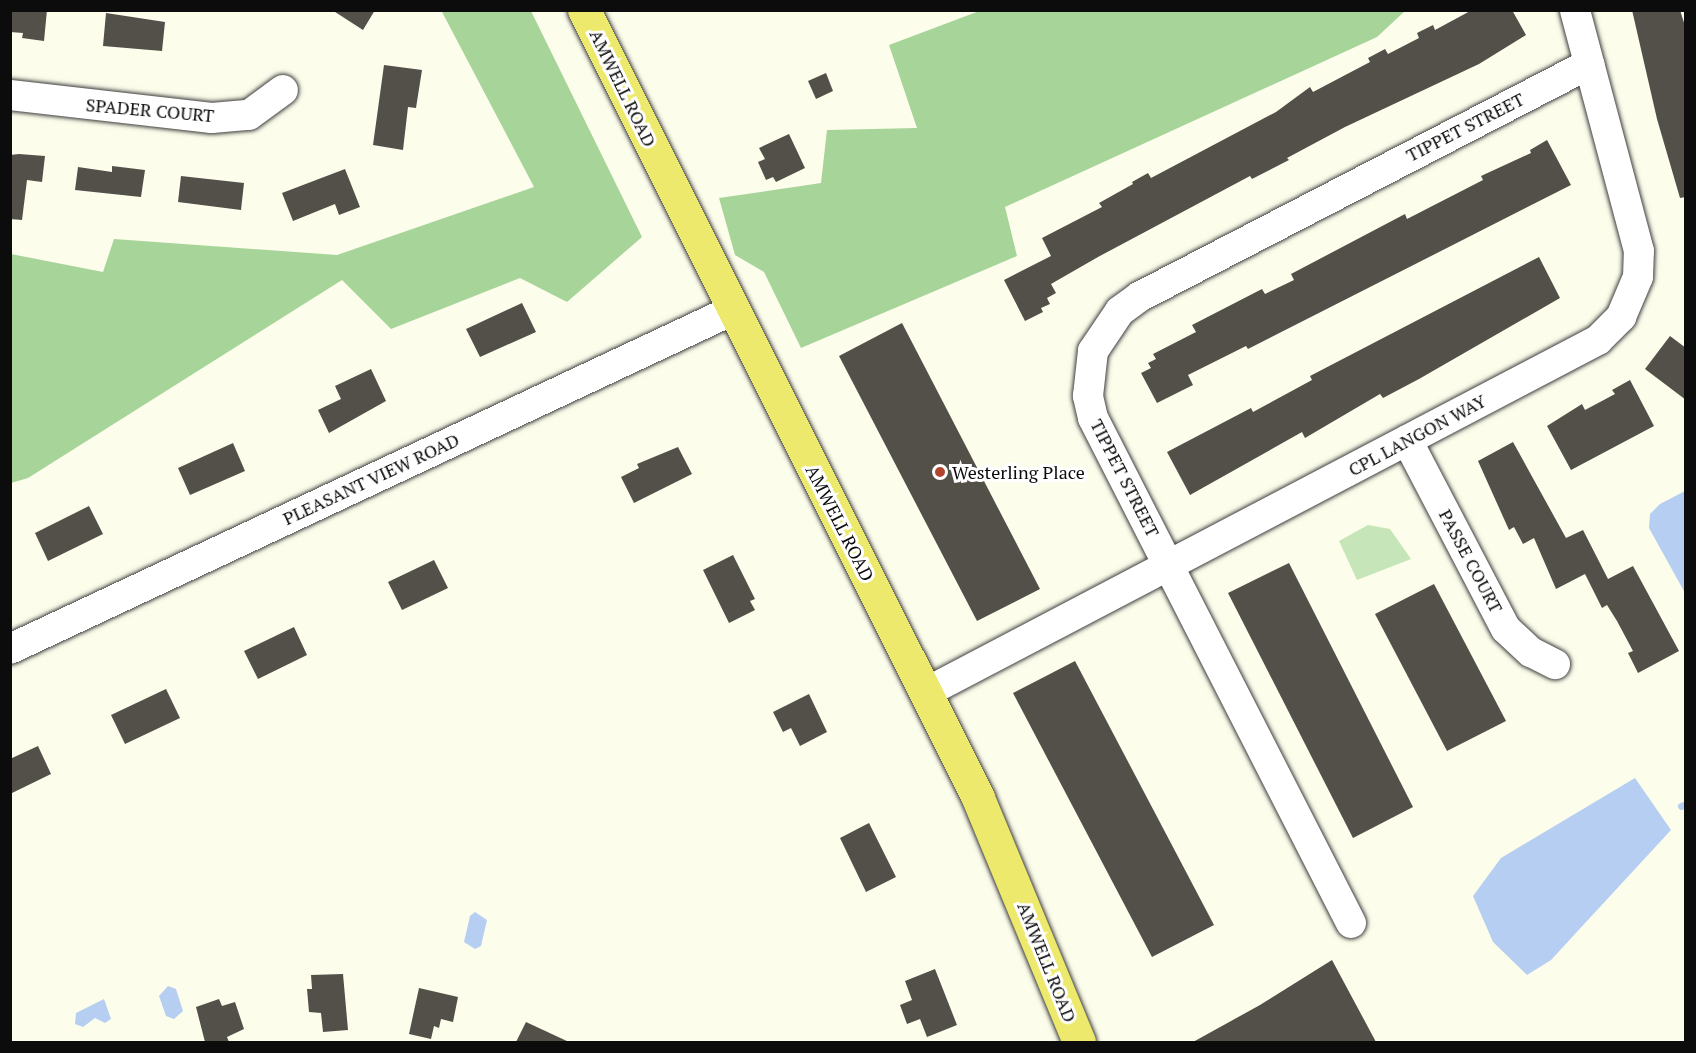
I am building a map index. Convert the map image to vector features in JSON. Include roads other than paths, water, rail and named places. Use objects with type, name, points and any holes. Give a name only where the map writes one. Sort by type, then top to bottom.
[{"type":"main road","name":"AMWELL ROAD","points":[[584,10],[925,693],[1016,884],[1079,1042]]},
{"type":"street","name":"CPL LANGON WAY","points":[[925,693],[1598,340],[1621,317],[1638,277],[1639,250],[1575,10]]},
{"type":"street","name":"TIPPET STREET","points":[[1351,923],[1093,418],[1088,396],[1093,351],[1120,311],[1179,275],[1589,64]]},
{"type":"street","name":"SPADER COURT","points":[[10,95],[213,118],[249,115],[282,90]]},
{"type":"street","name":"PLEASANT VIEW ROAD","points":[[10,649],[733,310]]},
{"type":"street","name":"PASSE COURT","points":[[1407,440],[1506,629],[1531,652],[1555,664]]},
{"type":"water","points":[[1685,491],[1685,593],[1649,528],[1650,514],[1660,504]]},
{"type":"water","points":[[1635,778],[1671,830],[1551,960],[1527,975],[1493,942],[1473,896],[1501,858]]},
{"type":"water","points":[[475,912],[487,920],[481,946],[475,949],[464,942],[470,916]]},
{"type":"water","points":[[168,986],[176,989],[183,1011],[174,1019],[166,1016],[159,996]]},
{"type":"water","points":[[104,999],[111,1019],[105,1023],[95,1018],[83,1027],[75,1024],[76,1013]]},
{"type":"waterway","points":[[1681,806],[1686,804]]},
{"type":"place","name":"Westerling Place","points":[[940,472]]}]
